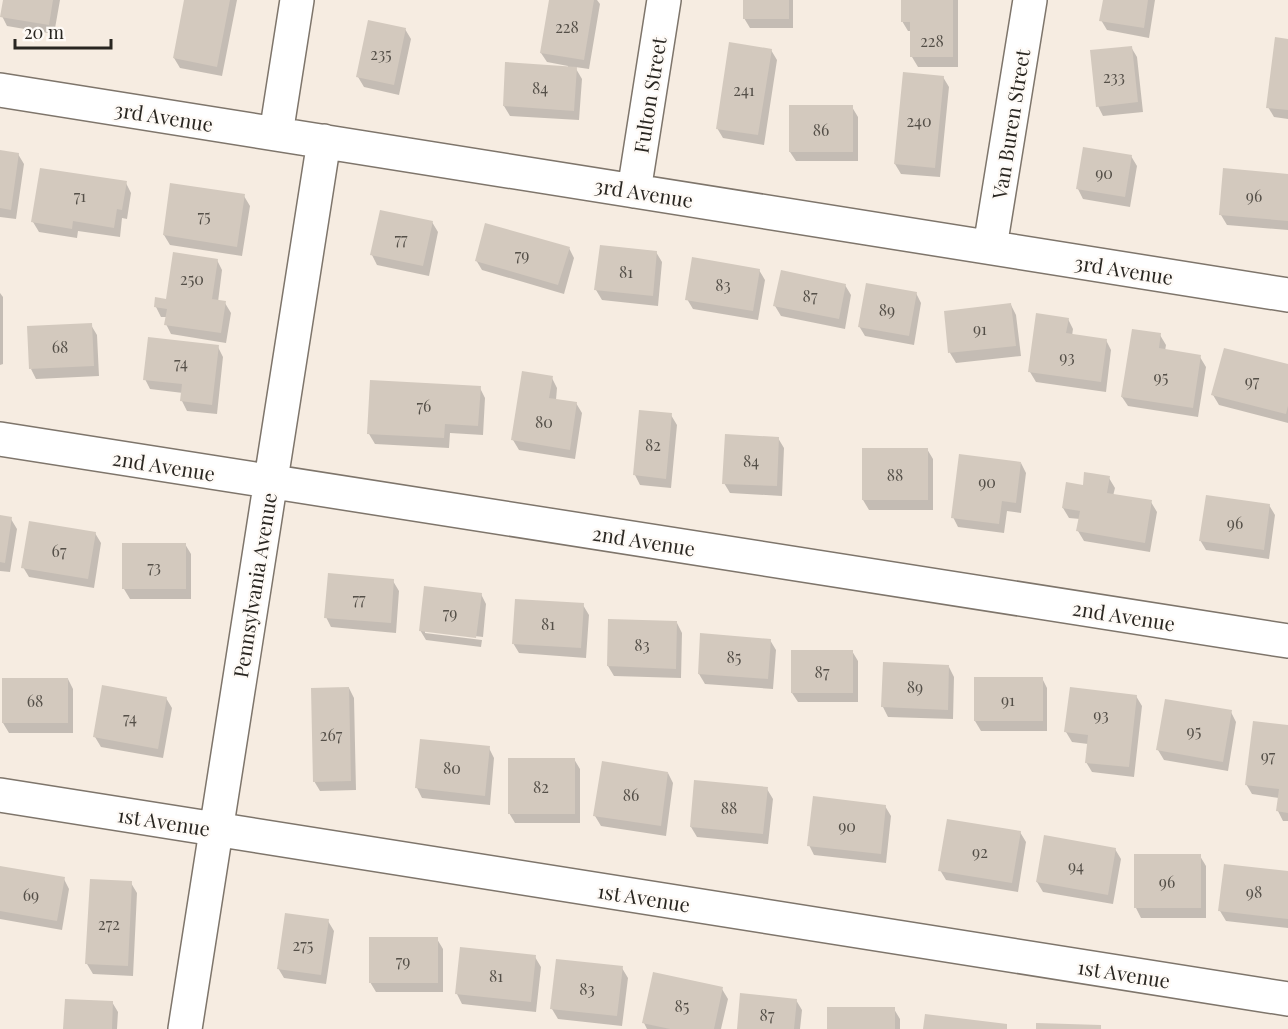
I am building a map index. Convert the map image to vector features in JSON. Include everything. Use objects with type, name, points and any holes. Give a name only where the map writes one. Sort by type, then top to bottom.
[{"type":"street","points":[[276,134],[297,0]]},
{"type":"street","name":"Fulton Street","points":[[634,191],[664,0]]},
{"type":"street","name":"Van Buren Street","points":[[990,247],[1029,0]]},
{"type":"street","name":"3rd Avenue","points":[[0,90],[1288,295]]},
{"type":"street","name":"Pennsylvania Avenue","points":[[184,1029],[324,141]]},
{"type":"street","name":"2nd Avenue","points":[[0,439],[1288,641]]},
{"type":"street","name":"1st Avenue","points":[[0,795],[1288,999]]},
{"type":"building","points":[[3,0],[53,0],[49,25],[0,17]]},
{"type":"building","points":[[184,0],[230,0],[217,67],[173,58]]},
{"type":"building","points":[[549,0],[594,0],[584,60],[540,53]]},
{"type":"building","points":[[743,0],[789,0],[789,19],[743,19]]},
{"type":"building","points":[[901,0],[953,0],[953,57],[910,57],[910,22],[901,22]]},
{"type":"building","points":[[1103,0],[1148,0],[1144,28],[1099,21]]},
{"type":"building","points":[[368,20],[406,28],[394,85],[356,77]]},
{"type":"building","points":[[1275,37],[1288,39],[1288,110],[1266,108]]},
{"type":"building","points":[[729,42],[772,49],[758,135],[716,129]]},
{"type":"building","points":[[1132,46],[1138,102],[1096,107],[1090,50]]},
{"type":"building","points":[[505,62],[577,67],[574,111],[503,106]]},
{"type":"building","points":[[903,72],[944,76],[935,168],[894,164]]},
{"type":"building","points":[[789,105],[853,105],[853,152],[789,152]]},
{"type":"building","points":[[1083,147],[1132,155],[1125,197],[1076,189]]},
{"type":"building","points":[[0,150],[19,153],[11,210],[0,208]]},
{"type":"building","points":[[40,168],[127,181],[122,210],[117,209],[114,228],[73,221],[72,229],[31,222]]},
{"type":"building","points":[[1223,168],[1288,174],[1288,221],[1219,215]]},
{"type":"building","points":[[170,183],[245,194],[237,247],[163,235]]},
{"type":"building","points":[[380,210],[433,221],[423,266],[370,255]]},
{"type":"building","points":[[485,223],[570,247],[558,285],[475,261]]},
{"type":"building","points":[[600,245],[657,251],[653,296],[594,290]]},
{"type":"building","points":[[173,252],[218,259],[212,299],[226,301],[221,333],[164,325],[167,309],[154,307],[155,297],[166,299]]},
{"type":"building","points":[[692,257],[760,269],[753,311],[685,300]]},
{"type":"building","points":[[781,270],[846,284],[839,319],[773,306]]},
{"type":"building","points":[[866,283],[917,292],[909,336],[858,327]]},
{"type":"building","points":[[1011,303],[1016,346],[948,353],[944,311]]},
{"type":"building","points":[[1036,313],[1069,318],[1066,333],[1107,339],[1101,382],[1028,372]]},
{"type":"building","points":[[92,323],[94,366],[29,369],[27,326]]},
{"type":"building","points":[[1132,329],[1161,333],[1159,348],[1201,355],[1193,408],[1121,397]]},
{"type":"building","points":[[148,337],[219,345],[212,405],[180,401],[182,384],[143,380]]},
{"type":"building","points":[[1224,348],[1288,364],[1286,414],[1211,395]]},
{"type":"building","points":[[522,371],[553,376],[549,398],[577,402],[570,450],[511,440]]},
{"type":"building","points":[[370,380],[481,386],[478,426],[445,424],[444,438],[367,434]]},
{"type":"building","points":[[639,410],[672,413],[666,479],[633,475]]},
{"type":"building","points":[[725,434],[779,437],[777,486],[722,484]]},
{"type":"building","points":[[862,448],[928,448],[928,500],[862,500]]},
{"type":"building","points":[[959,454],[1021,462],[1016,503],[1002,501],[999,524],[951,518]]},
{"type":"building","points":[[1084,472],[1110,476],[1107,493],[1152,500],[1145,543],[1076,531],[1080,511],[1062,508],[1066,482],[1083,485]]},
{"type":"building","points":[[1206,495],[1270,504],[1264,550],[1199,541]]},
{"type":"building","points":[[0,515],[12,517],[5,563],[0,562]]},
{"type":"building","points":[[29,521],[96,532],[88,579],[21,568]]},
{"type":"building","points":[[122,543],[186,543],[186,589],[122,589]]},
{"type":"building","points":[[328,573],[394,579],[391,623],[324,618]]},
{"type":"building","points":[[424,586],[482,593],[476,638],[419,631]]},
{"type":"building","points":[[515,599],[584,603],[581,648],[512,644]]},
{"type":"building","points":[[608,619],[677,621],[676,669],[607,666]]},
{"type":"building","points":[[700,633],[771,639],[768,679],[698,674]]},
{"type":"building","points":[[791,650],[853,650],[853,693],[791,693]]},
{"type":"building","points":[[883,662],[949,665],[948,710],[881,707]]},
{"type":"building","points":[[974,677],[1043,677],[1043,721],[974,721]]},
{"type":"building","points":[[2,678],[68,678],[68,723],[2,723]]},
{"type":"building","points":[[102,685],[167,697],[158,749],[93,737]]},
{"type":"building","points":[[349,687],[351,781],[313,782],[311,688]]},
{"type":"building","points":[[1070,687],[1137,695],[1129,767],[1085,763],[1088,735],[1064,732]]},
{"type":"building","points":[[1165,699],[1232,710],[1223,762],[1156,750]]},
{"type":"building","points":[[1253,721],[1288,725],[1288,813],[1276,811],[1279,789],[1245,785]]},
{"type":"building","points":[[420,739],[490,746],[485,796],[415,788]]},
{"type":"building","points":[[508,758],[575,758],[575,814],[508,814]]},
{"type":"building","points":[[602,761],[668,772],[661,826],[593,816]]},
{"type":"building","points":[[694,780],[768,787],[763,834],[690,827]]},
{"type":"building","points":[[813,796],[886,805],[881,854],[807,846]]},
{"type":"building","points":[[947,819],[1021,831],[1012,883],[938,871]]},
{"type":"building","points":[[1044,835],[1116,848],[1108,895],[1036,882]]},
{"type":"building","points":[[1134,854],[1201,854],[1201,908],[1134,908]]},
{"type":"building","points":[[1224,864],[1288,871],[1288,919],[1218,911]]},
{"type":"building","points":[[0,866],[65,877],[57,921],[0,911]]},
{"type":"building","points":[[90,879],[132,881],[128,966],[85,964]]},
{"type":"building","points":[[285,913],[329,919],[321,975],[277,969]]},
{"type":"building","points":[[369,937],[438,937],[438,983],[369,983]]},
{"type":"building","points":[[460,947],[536,955],[531,1002],[455,994]]},
{"type":"building","points":[[556,959],[623,966],[617,1016],[550,1009]]},
{"type":"building","points":[[653,972],[723,987],[714,1029],[670,1029],[642,1023]]},
{"type":"building","points":[[740,993],[797,999],[794,1029],[737,1029]]},
{"type":"building","points":[[65,999],[113,1001],[112,1029],[63,1029]]},
{"type":"building","points":[[827,1007],[895,1007],[895,1029],[827,1029]]},
{"type":"building","points":[[925,1014],[1007,1024],[1007,1029],[923,1029]]},
{"type":"building","points":[[1036,1023],[1101,1025],[1101,1029],[1036,1029]]}]
